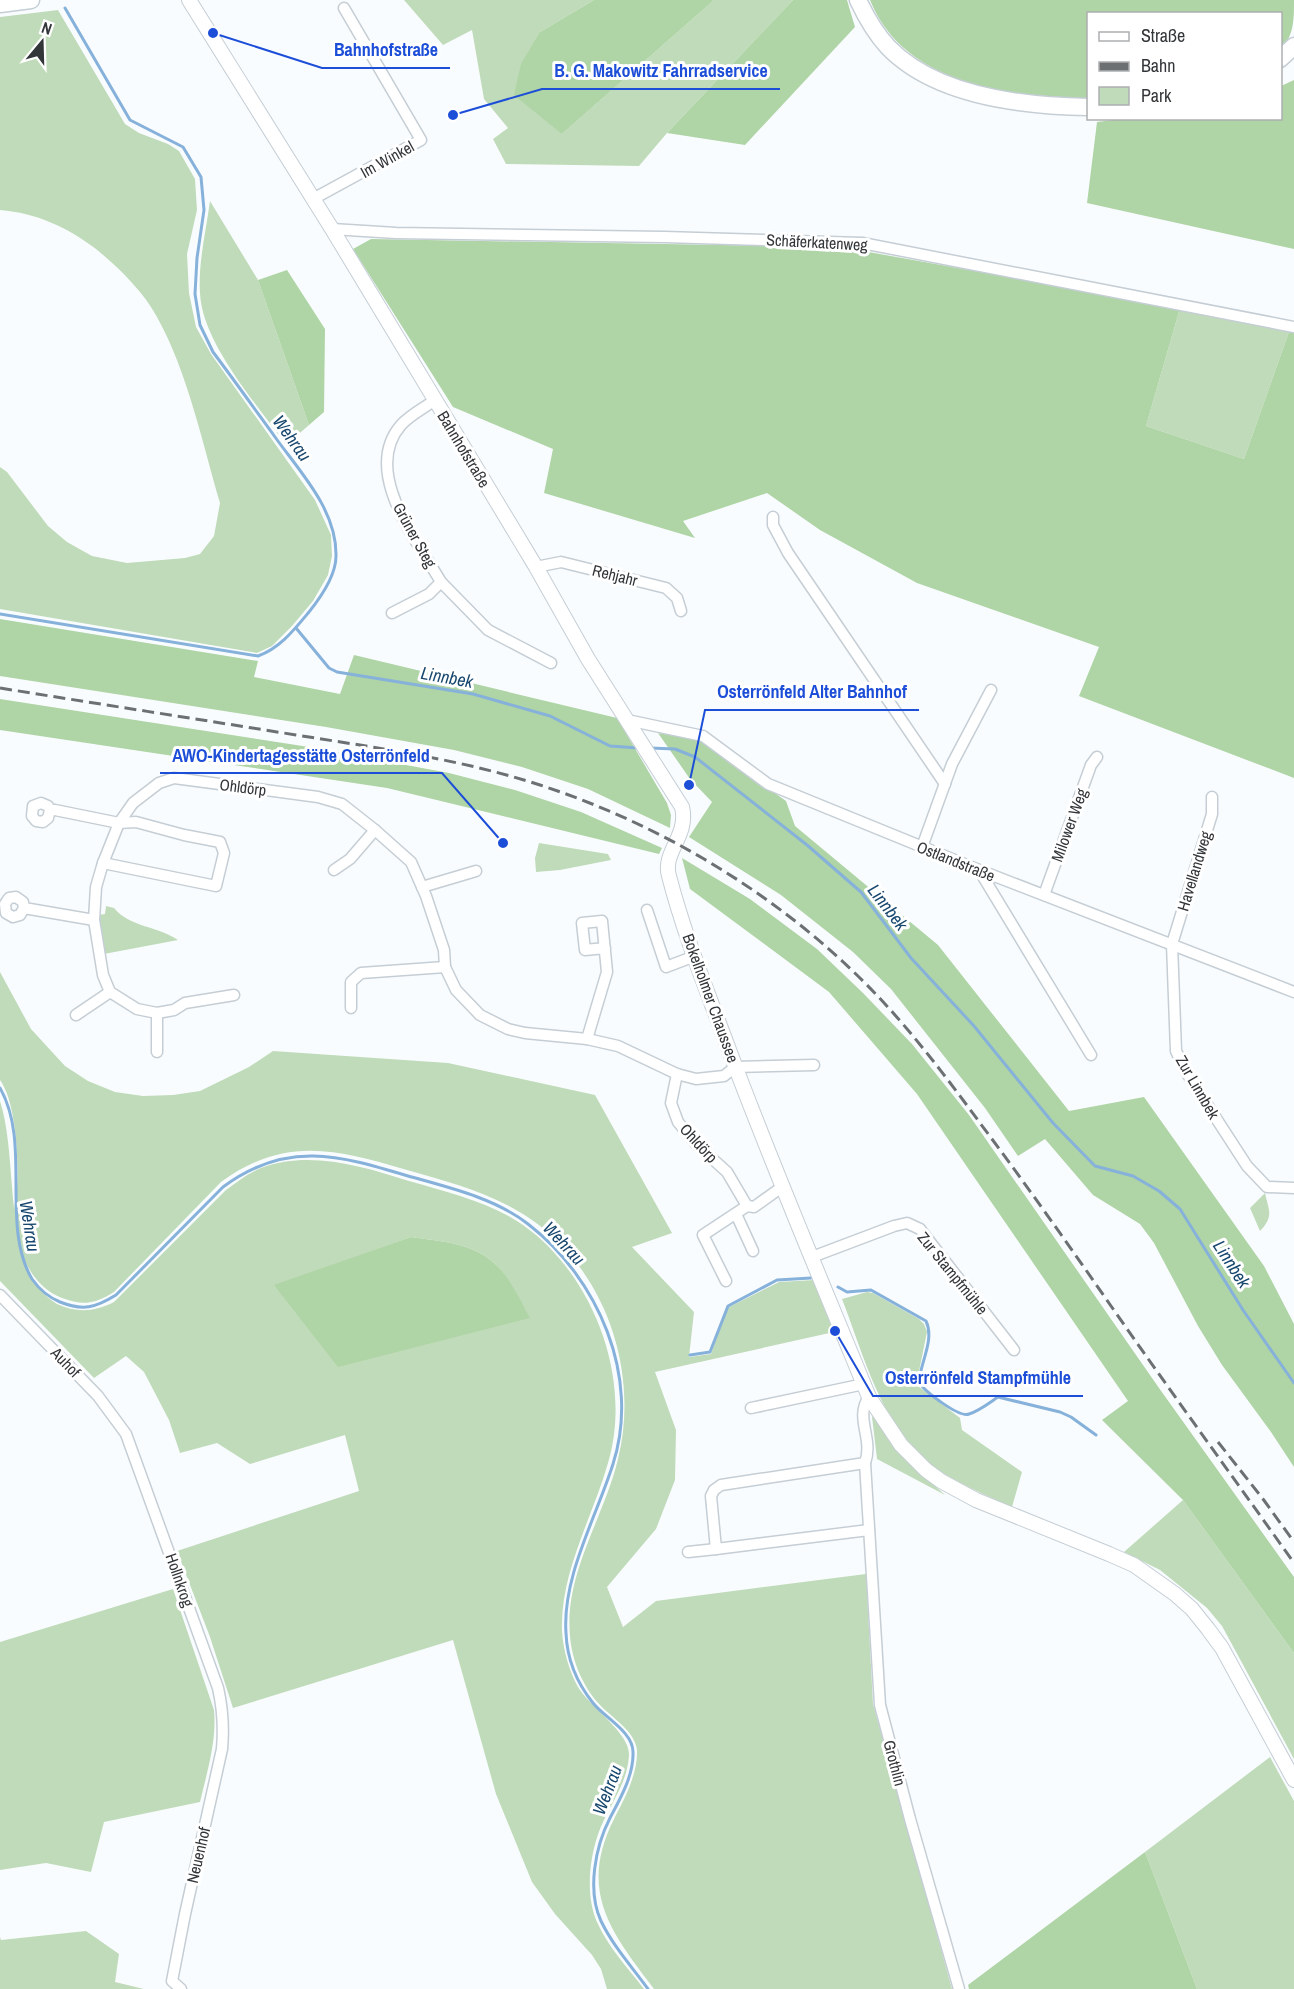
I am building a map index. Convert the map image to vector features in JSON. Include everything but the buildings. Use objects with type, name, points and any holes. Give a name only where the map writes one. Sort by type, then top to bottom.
[{"type":"highway","points":[[0,4],[31,0]]},
{"type":"highway","points":[[858,0],[868,21],[888,47],[908,63],[948,84],[1014,101],[1087,107]]},
{"type":"highway","points":[[1282,58],[1294,46]]},
{"type":"main road","name":"Bahnhofstraße","points":[[189,0],[332,229],[536,567],[588,659],[682,807]]},
{"type":"main road","name":"Bokelholmer Chaussee","points":[[682,807],[683,828],[669,860],[668,872],[695,956],[735,1067],[864,1386],[901,1445],[926,1470],[941,1481],[976,1500],[1117,1557],[1141,1570],[1175,1594],[1192,1610],[1222,1648],[1294,1780]]},
{"type":"street","name":"Im Winkel","points":[[313,199],[421,140],[344,8]]},
{"type":"street","name":"Schäferkatenweg","points":[[332,229],[396,233],[675,237],[862,243],[1294,327]]},
{"type":"street","name":"Grüner Steg","points":[[435,400],[402,423],[388,451],[389,481],[402,515],[441,582],[488,630],[551,663]]},
{"type":"street","points":[[773,521],[788,553],[945,784]]},
{"type":"street","name":"Rehjahr","points":[[536,567],[561,562],[666,588],[677,598],[681,611]]},
{"type":"street","name":"Grüner Steg","points":[[392,613],[429,594],[441,582]]},
{"type":"street","points":[[922,847],[952,764],[991,690]]},
{"type":"street","name":"Ostlandstraße","points":[[627,720],[703,736],[768,784],[979,870],[1294,992]]},
{"type":"street","name":"Milower Weg","points":[[1044,895],[1091,765],[1097,757]]},
{"type":"street","name":"Ohldörp","points":[[111,992],[103,975],[94,920],[96,887],[103,863],[119,823],[133,803],[159,783],[174,778],[318,796],[342,804],[411,862],[422,886],[444,950],[446,967],[456,990],[480,1015],[508,1029],[525,1033],[587,1039],[618,1046],[677,1074],[696,1079],[724,1076],[735,1067]]},
{"type":"street","name":"Havellandweg","points":[[1172,944],[1212,814],[1212,797]]},
{"type":"street","points":[[50,810],[119,823],[136,822],[184,836],[220,842],[224,853],[216,886],[103,863]]},
{"type":"street","points":[[334,870],[350,859],[375,830]]},
{"type":"street","points":[[979,870],[1091,1055]]},
{"type":"street","points":[[422,886],[476,871]]},
{"type":"street","points":[[24,908],[94,920]]},
{"type":"street","points":[[647,910],[666,967],[695,956]]},
{"type":"street","name":"Zur Linnbek","points":[[1172,944],[1176,1051],[1188,1075],[1247,1166],[1267,1187],[1294,1188]]},
{"type":"street","points":[[587,1039],[607,972],[605,948]]},
{"type":"street","points":[[351,1008],[351,982],[361,973],[446,967]]},
{"type":"street","points":[[76,1015],[111,992],[137,1009],[157,1012],[174,1010],[186,1003],[234,995]]},
{"type":"street","points":[[157,1012],[157,1052]]},
{"type":"street","points":[[735,1067],[814,1065]]},
{"type":"street","name":"Ohldörp","points":[[677,1074],[671,1103],[678,1122],[696,1144],[727,1172],[747,1206]]},
{"type":"street","points":[[726,1281],[703,1235],[747,1206],[754,1207],[782,1186]]},
{"type":"street","points":[[736,1214],[753,1251]]},
{"type":"street","name":"Zur Stampfmühle","points":[[812,1257],[894,1226],[908,1223],[920,1229],[1014,1350]]},
{"type":"street","name":"Auhof","points":[[0,1294],[99,1396],[126,1434]]},
{"type":"street","points":[[751,1408],[864,1386]]},
{"type":"street","name":"Grothlin","points":[[864,1386],[865,1430],[869,1445],[865,1463],[880,1705],[959,1989]]},
{"type":"street","name":"Hollnkrog","points":[[126,1434],[218,1688],[223,1709],[224,1728]]},
{"type":"street","points":[[716,1549],[711,1496],[714,1490],[721,1485],[865,1463]]},
{"type":"street","points":[[688,1552],[869,1530]]},
{"type":"street","name":"Neuenhof","points":[[181,1989],[172,1982],[222,1749],[224,1728]]},
{"type":"green space","points":[[404,0],[594,0],[540,32],[562,134],[714,0],[793,0],[667,133],[639,166],[506,164],[493,139],[508,128],[484,99],[472,30],[443,45]]},
{"type":"green space","points":[[594,0],[714,0],[562,134],[514,95],[521,64],[540,32]]},
{"type":"green space","points":[[793,0],[847,0],[855,27],[745,145],[667,133]]},
{"type":"green space","points":[[870,0],[1294,0],[1291,33],[1282,48],[1282,12],[1087,12],[1087,98],[1026,94],[994,89],[963,80],[933,68],[907,51],[886,29]]},
{"type":"green space","points":[[58,10],[125,124],[179,151],[195,179],[197,210],[187,254],[189,293],[196,327],[211,354],[315,500],[331,535],[332,556],[328,575],[313,601],[272,646],[257,653],[0,609],[0,467],[7,472],[48,526],[67,542],[92,556],[127,563],[185,558],[200,554],[214,536],[220,503],[186,384],[168,339],[145,298],[113,264],[74,234],[39,218],[0,210],[0,17]]},
{"type":"green space","points":[[1294,80],[1294,249],[1087,203],[1097,122],[1112,120],[1282,120],[1282,86]]},
{"type":"green space","points":[[210,201],[258,280],[309,425],[286,445],[220,352],[203,312],[200,270]]},
{"type":"green space","points":[[371,239],[833,247],[1180,308],[1146,426],[1244,459],[1289,332],[1294,333],[1294,778],[1079,696],[1099,647],[917,583],[820,530],[767,493],[683,521],[695,538],[544,493],[553,449],[453,407],[353,249]]},
{"type":"green space","points":[[287,270],[325,329],[324,412],[309,425],[258,280]]},
{"type":"green space","points":[[1180,308],[1289,332],[1244,459],[1146,426]]},
{"type":"green space","points":[[0,619],[258,661],[254,677],[340,694],[354,655],[617,718],[667,803],[671,815],[670,828],[588,789],[522,767],[454,750],[326,727],[0,676]]},
{"type":"green space","points":[[0,699],[309,747],[449,773],[515,790],[581,812],[662,848],[659,854],[387,788],[0,730]]},
{"type":"green space","points":[[658,733],[700,740],[786,801],[795,826],[938,945],[1069,1111],[1144,1097],[1264,1266],[1294,1324],[1294,1467],[1222,1365],[1198,1326],[1154,1243],[1140,1224],[1093,1195],[1045,1139],[1018,1156],[985,1108],[891,989],[853,952],[781,895],[689,837],[712,802],[690,779]]},
{"type":"green space","points":[[539,843],[608,854],[611,860],[560,870],[536,872],[535,858]]},
{"type":"green space","points":[[682,858],[750,899],[817,949],[912,1044],[969,1115],[1294,1577],[1294,1653],[1183,1500],[1102,1420],[1128,1401],[917,1094],[829,992],[690,889]]},
{"type":"green space","points":[[106,906],[114,908],[136,923],[178,940],[104,954],[98,915],[105,914]]},
{"type":"green space","points":[[0,972],[31,1029],[65,1066],[88,1081],[115,1092],[143,1096],[200,1091],[249,1067],[273,1051],[448,1063],[595,1095],[672,1233],[632,1247],[694,1312],[689,1357],[711,1354],[729,1307],[779,1282],[814,1280],[834,1332],[655,1372],[676,1430],[675,1480],[656,1529],[607,1587],[623,1627],[656,1601],[866,1574],[873,1704],[952,1989],[654,1989],[613,1929],[604,1909],[599,1889],[599,1867],[604,1843],[633,1776],[637,1750],[628,1731],[600,1705],[584,1682],[571,1645],[570,1613],[579,1568],[618,1459],[624,1425],[624,1391],[620,1358],[610,1325],[596,1293],[578,1265],[556,1239],[515,1209],[454,1184],[358,1157],[312,1151],[290,1152],[268,1157],[245,1167],[221,1182],[114,1292],[101,1299],[83,1303],[62,1298],[50,1292],[32,1274],[20,1250],[17,1237],[14,1211],[18,1176],[17,1147],[10,1102],[0,1080]]},
{"type":"green space","points":[[0,1101],[6,1126],[19,1241],[27,1267],[39,1288],[57,1304],[72,1309],[99,1308],[114,1302],[226,1190],[261,1168],[298,1160],[317,1160],[354,1166],[468,1199],[510,1217],[548,1246],[570,1272],[588,1300],[602,1332],[611,1364],[615,1398],[614,1431],[608,1463],[571,1567],[563,1609],[562,1631],[567,1660],[578,1687],[616,1729],[628,1747],[626,1772],[595,1844],[590,1884],[597,1922],[612,1949],[644,1989],[607,1989],[601,1969],[592,1955],[555,1914],[532,1882],[496,1794],[453,1640],[233,1708],[210,1637],[177,1551],[359,1491],[345,1435],[250,1464],[217,1443],[180,1453],[169,1420],[144,1372],[126,1356],[94,1378],[0,1281]],"holes":[[[411,1237],[455,1244],[486,1256],[504,1275],[529,1317],[274,1286]]]},
{"type":"green space","points":[[1265,1193],[1269,1217],[1260,1231],[1250,1208]]},
{"type":"green space","points":[[411,1237],[455,1244],[486,1256],[505,1275],[530,1318],[338,1367],[274,1285]]},
{"type":"green space","points":[[867,1292],[873,1293],[924,1324],[927,1332],[917,1381],[918,1386],[960,1418],[962,1430],[1022,1472],[1012,1507],[940,1471],[913,1449],[899,1431],[866,1365],[842,1299]]},
{"type":"green space","points":[[874,1415],[890,1441],[945,1495],[877,1459],[872,1417]]},
{"type":"green space","points":[[1183,1500],[1294,1653],[1294,1759],[1222,1626],[1207,1608],[1160,1570],[1124,1552]]},
{"type":"green space","points":[[173,1589],[214,1710],[213,1745],[200,1802],[104,1822],[91,1872],[46,1863],[0,1870],[0,1642]]},
{"type":"green space","points":[[1270,1757],[1294,1801],[1294,1989],[1197,1989],[1145,1852]]},
{"type":"green space","points":[[1145,1852],[1197,1989],[969,1989],[968,1985]]},
{"type":"green space","points":[[86,1931],[119,1954],[115,1982],[144,1989],[0,1989],[0,1937],[1,1940]]},
{"type":"waterway","name":"Wehrau","points":[[0,614],[258,656],[266,653],[292,632],[318,600],[327,586],[336,556],[335,539],[324,507],[306,478],[213,352],[200,325],[195,294],[197,258],[204,210],[201,177],[183,147],[130,120],[65,8]]},
{"type":"waterway","name":"Linnbek","points":[[296,628],[329,668],[337,672],[473,694],[550,716],[610,746],[638,748]]},
{"type":"waterway","name":"Linnbek","points":[[650,748],[675,749],[695,757],[807,845],[861,892],[911,958],[974,1026],[1053,1123],[1095,1166],[1133,1176],[1159,1191],[1180,1209],[1243,1310],[1294,1383]]},
{"type":"waterway","name":"Wehrau","points":[[0,1088],[9,1110],[14,1134],[16,1210],[23,1258],[32,1279],[38,1286],[52,1298],[68,1305],[89,1307],[116,1295],[223,1187],[246,1172],[269,1162],[291,1157],[313,1156],[359,1162],[486,1200],[528,1224],[553,1246],[575,1272],[593,1301],[607,1332],[617,1364],[621,1397],[620,1431],[613,1464],[569,1591],[566,1612],[567,1643],[574,1671],[582,1687],[598,1709],[624,1732],[632,1745],[633,1761],[629,1778],[600,1842],[595,1869],[594,1896],[606,1930],[648,1989]]},
{"type":"waterway","points":[[690,1355],[710,1352],[728,1306],[777,1280],[811,1278]]},
{"type":"waterway","points":[[838,1287],[847,1292],[871,1290],[926,1321],[929,1336],[919,1382],[934,1397],[950,1408],[969,1414],[998,1397],[1060,1412],[1096,1435]]},
{"type":"railway","points":[[0,688],[388,750],[449,761],[510,776],[585,801],[629,820],[672,841],[754,891],[793,919],[864,982],[925,1050],[1030,1191],[1294,1563]]},
{"type":"railway","points":[[1218,1442],[1294,1542]]},
{"type":"place","name":"Bahnhofstraße","points":[[213,33]]},
{"type":"place","name":"B. G. Makowitz Fahrradservice","points":[[453,115]]},
{"type":"place","name":"Osterrönfeld Alter Bahnhof","points":[[689,785]]},
{"type":"place","name":"AWO-Kindertagesstätte Osterrönfeld","points":[[503,843]]},
{"type":"place","name":"Osterrönfeld Stampfmühle","points":[[835,1331]]}]
